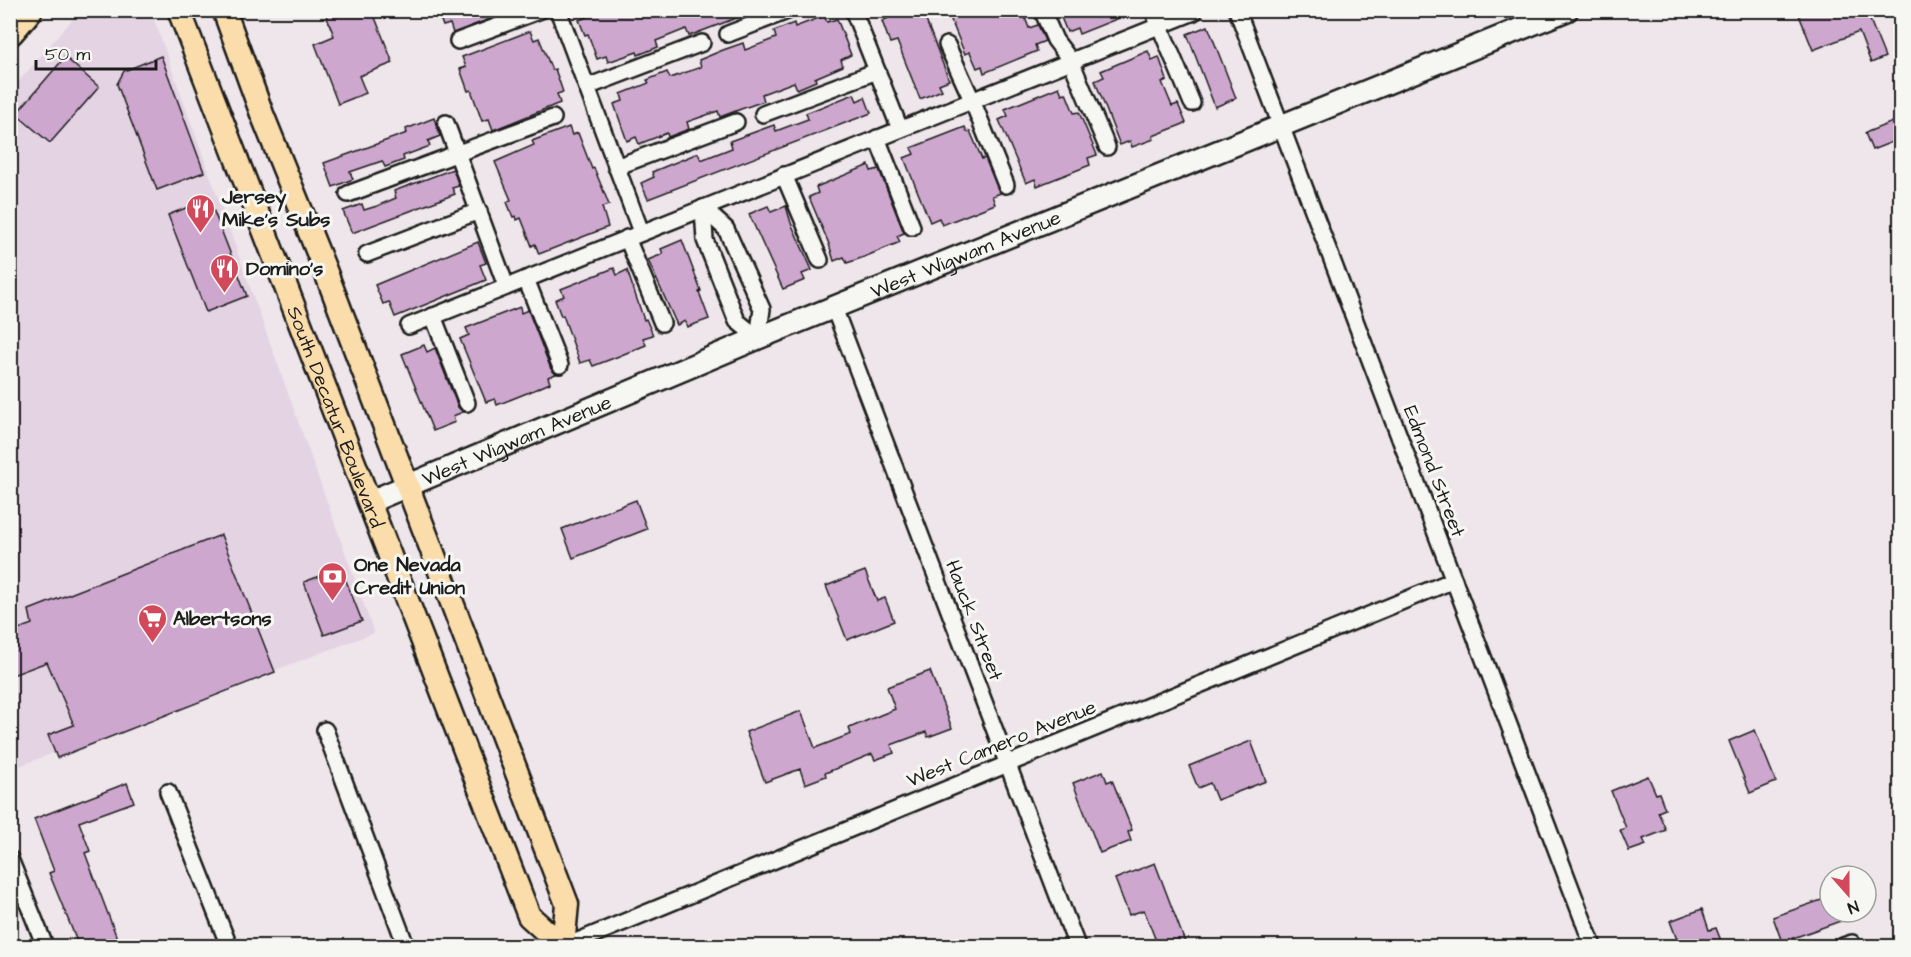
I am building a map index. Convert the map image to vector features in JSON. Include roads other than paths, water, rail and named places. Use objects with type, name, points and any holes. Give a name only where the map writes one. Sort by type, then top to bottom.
[{"type":"highway","points":[[10,31],[28,10]]},
{"type":"main road","name":"South Decatur Boulevard","points":[[179,10],[529,916],[564,946]]},
{"type":"main road","points":[[224,10],[265,123],[325,270],[567,904],[564,946]]},
{"type":"street","points":[[458,42],[542,10]]},
{"type":"street","points":[[558,10],[616,167],[634,235],[662,323]]},
{"type":"street","points":[[728,34],[790,10]]},
{"type":"street","points":[[853,10],[900,129]]},
{"type":"street","points":[[1042,10],[1055,40],[1071,61],[1107,147]]},
{"type":"street","points":[[1153,10],[1192,103]]},
{"type":"street","name":"Edmond Street","points":[[1237,10],[1593,946]]},
{"type":"street","name":"West Wigwam Avenue","points":[[369,502],[758,338],[1567,10]]},
{"type":"street","points":[[410,326],[1194,12]]},
{"type":"street","points":[[587,87],[702,43]]},
{"type":"street","points":[[947,45],[1006,185]]},
{"type":"street","points":[[763,114],[877,71]]},
{"type":"street","points":[[348,194],[553,118]]},
{"type":"street","points":[[616,167],[736,122]]},
{"type":"street","points":[[446,123],[507,286]]},
{"type":"street","points":[[877,138],[912,227]]},
{"type":"street","points":[[784,175],[820,260]]},
{"type":"street","points":[[703,208],[726,229],[762,309],[758,338]]},
{"type":"street","points":[[703,208],[705,240],[737,321],[758,338]]},
{"type":"street","points":[[367,254],[478,211]]},
{"type":"street","points":[[526,279],[560,366]]},
{"type":"street","name":"Hauck Street","points":[[834,308],[1077,946]]},
{"type":"street","points":[[433,316],[468,403]]},
{"type":"street","name":"West Camero Avenue","points":[[564,946],[1454,580]]},
{"type":"street","points":[[326,730],[406,946]]},
{"type":"street","points":[[168,792],[229,946]]},
{"type":"street","points":[[10,859],[45,946]]},
{"type":"place","name":"Jersey Mike's Subs","points":[[201,234]]},
{"type":"place","name":"Domino's","points":[[225,294]]},
{"type":"place","name":"One Nevada Credit Union","points":[[333,602]]},
{"type":"place","name":"Albertsons","points":[[152,644]]}]
